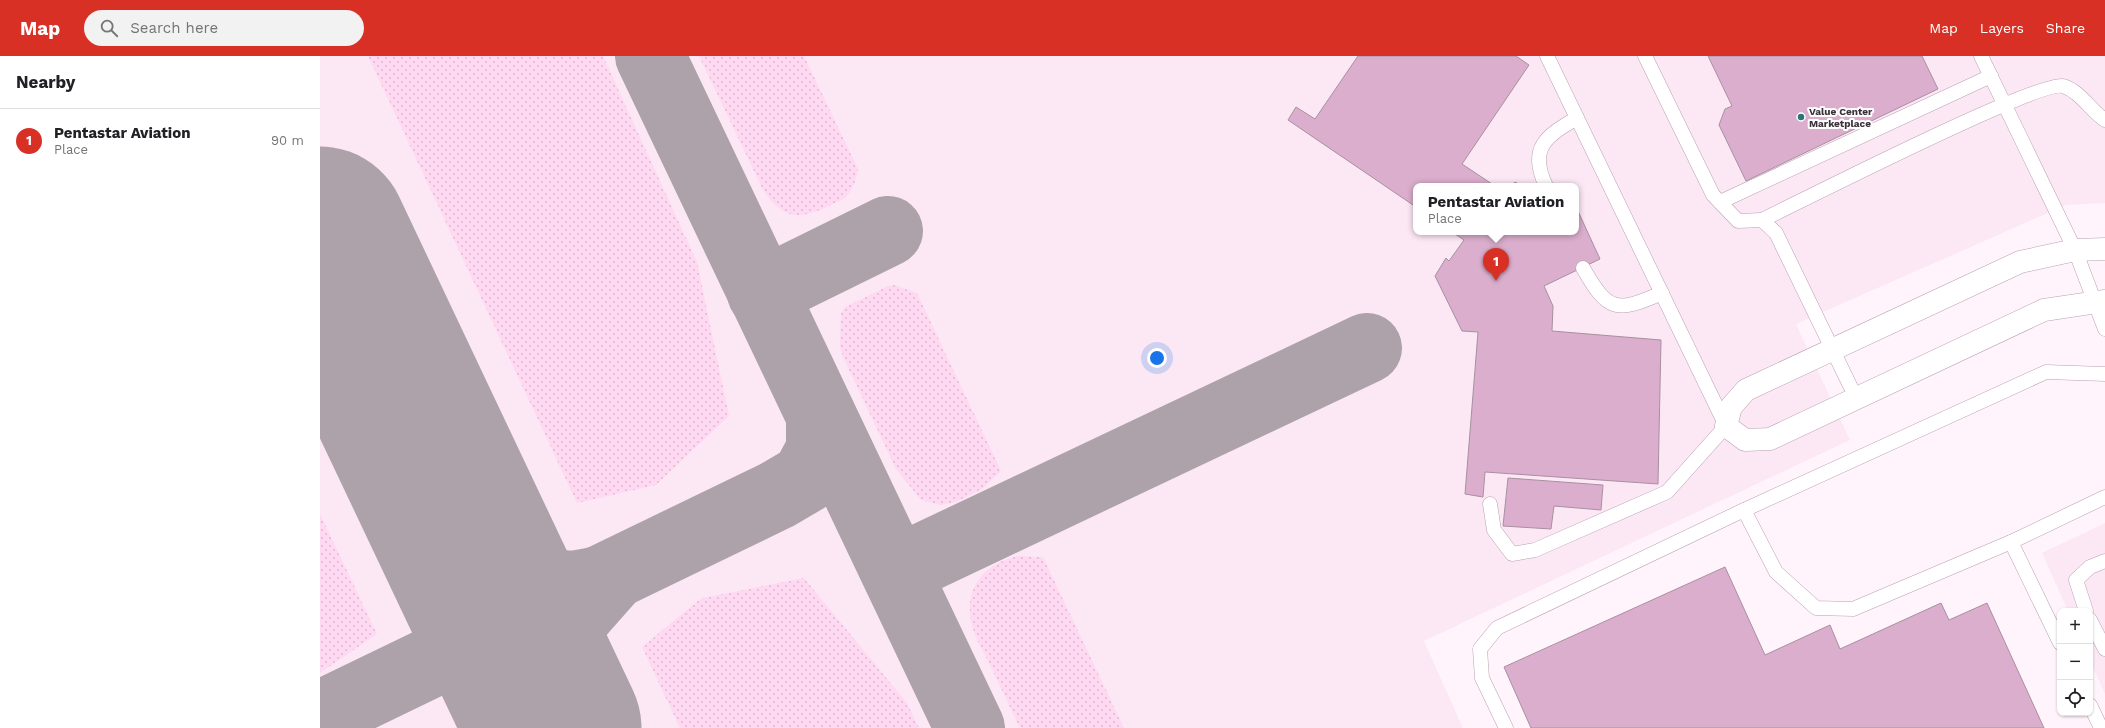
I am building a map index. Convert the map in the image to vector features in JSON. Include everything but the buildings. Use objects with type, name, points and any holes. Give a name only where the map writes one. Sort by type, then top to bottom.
[{"type":"street","points":[[2100,301],[2044,310],[1857,400],[1770,439],[1745,440],[1726,426],[1730,407],[1746,390],[2020,262],[2075,250],[2105,249]]},
{"type":"lane","points":[[1490,504],[1494,530],[1512,554],[1535,550],[1666,492],[1726,426],[1547,56]]},
{"type":"lane","points":[[1645,56],[1713,195],[1738,221],[1762,220],[2005,104],[2048,88],[2062,86],[2076,93],[2105,120]]},
{"type":"lane","points":[[1982,56],[2100,301],[2105,329]]},
{"type":"lane","points":[[1720,202],[1991,76]]},
{"type":"lane","points":[[1545,183],[1538,162],[1539,152],[1552,132],[1577,118]]},
{"type":"lane","points":[[1762,220],[1776,233],[1857,400]]},
{"type":"lane","points":[[1583,268],[1594,288],[1605,301],[1613,305],[1630,306],[1662,293]]},
{"type":"lane","points":[[1506,728],[1482,678],[1480,649],[1497,628],[1744,510],[2046,372],[2105,374]]},
{"type":"lane","points":[[1744,510],[1776,572],[1816,608],[1853,609],[2011,542],[2105,497]]},
{"type":"lane","points":[[2011,542],[2057,637]]},
{"type":"lane","points":[[2085,608],[2076,580],[2090,567],[2105,561]]},
{"type":"lane","points":[[2093,626],[2105,649]]},
{"type":"lane","points":[[2093,711],[2101,728]]},
{"type":"shaded area","points":[[320,56],[2105,56],[2105,203],[2066,205],[1796,324],[1850,440],[1424,641],[1463,728],[320,728]]},
{"type":"shaded area","points":[[368,56],[603,56],[697,262],[729,416],[656,485],[577,503]]},
{"type":"shaded area","points":[[699,56],[804,56],[858,169],[854,185],[847,196],[844,199],[820,210],[800,215],[791,214],[782,210],[773,202],[763,190]]},
{"type":"shaded area","points":[[894,285],[917,293],[1001,471],[982,489],[956,502],[941,505],[921,500],[896,469],[843,357],[840,347],[841,313],[845,307],[888,286]]},
{"type":"shaded area","points":[[320,514],[377,634],[320,673]]},
{"type":"shaded area","points":[[2105,523],[2105,694],[2093,668],[2093,608],[2067,608],[2042,553]]},
{"type":"shaded area","points":[[1018,556],[1043,557],[1124,728],[1020,728],[975,636],[970,612],[970,600],[973,589],[978,580],[995,565]]},
{"type":"shaded area","points":[[804,578],[907,703],[919,728],[680,728],[642,647],[703,598]]},
{"type":"taxiway","points":[[650,56],[970,728]]},
{"type":"taxiway","points":[[762,293],[888,231]]},
{"type":"taxiway","points":[[896,571],[1367,348]]},
{"type":"taxiway","points":[[320,716],[777,495],[806,478],[821,450],[821,416]]},
{"type":"taxiway","points":[[457,523],[492,554],[518,571],[532,577],[547,582],[572,586],[599,581]]},
{"type":"taxiway","points":[[556,728],[551,685],[566,628],[611,577]]},
{"type":"runway","points":[[320,234],[554,728]]},
{"type":"place","name":"Value Center Marketplace","points":[[1801,117]]},
{"type":"place","name":"Pentastar Aviation","points":[[1496,281]]}]
